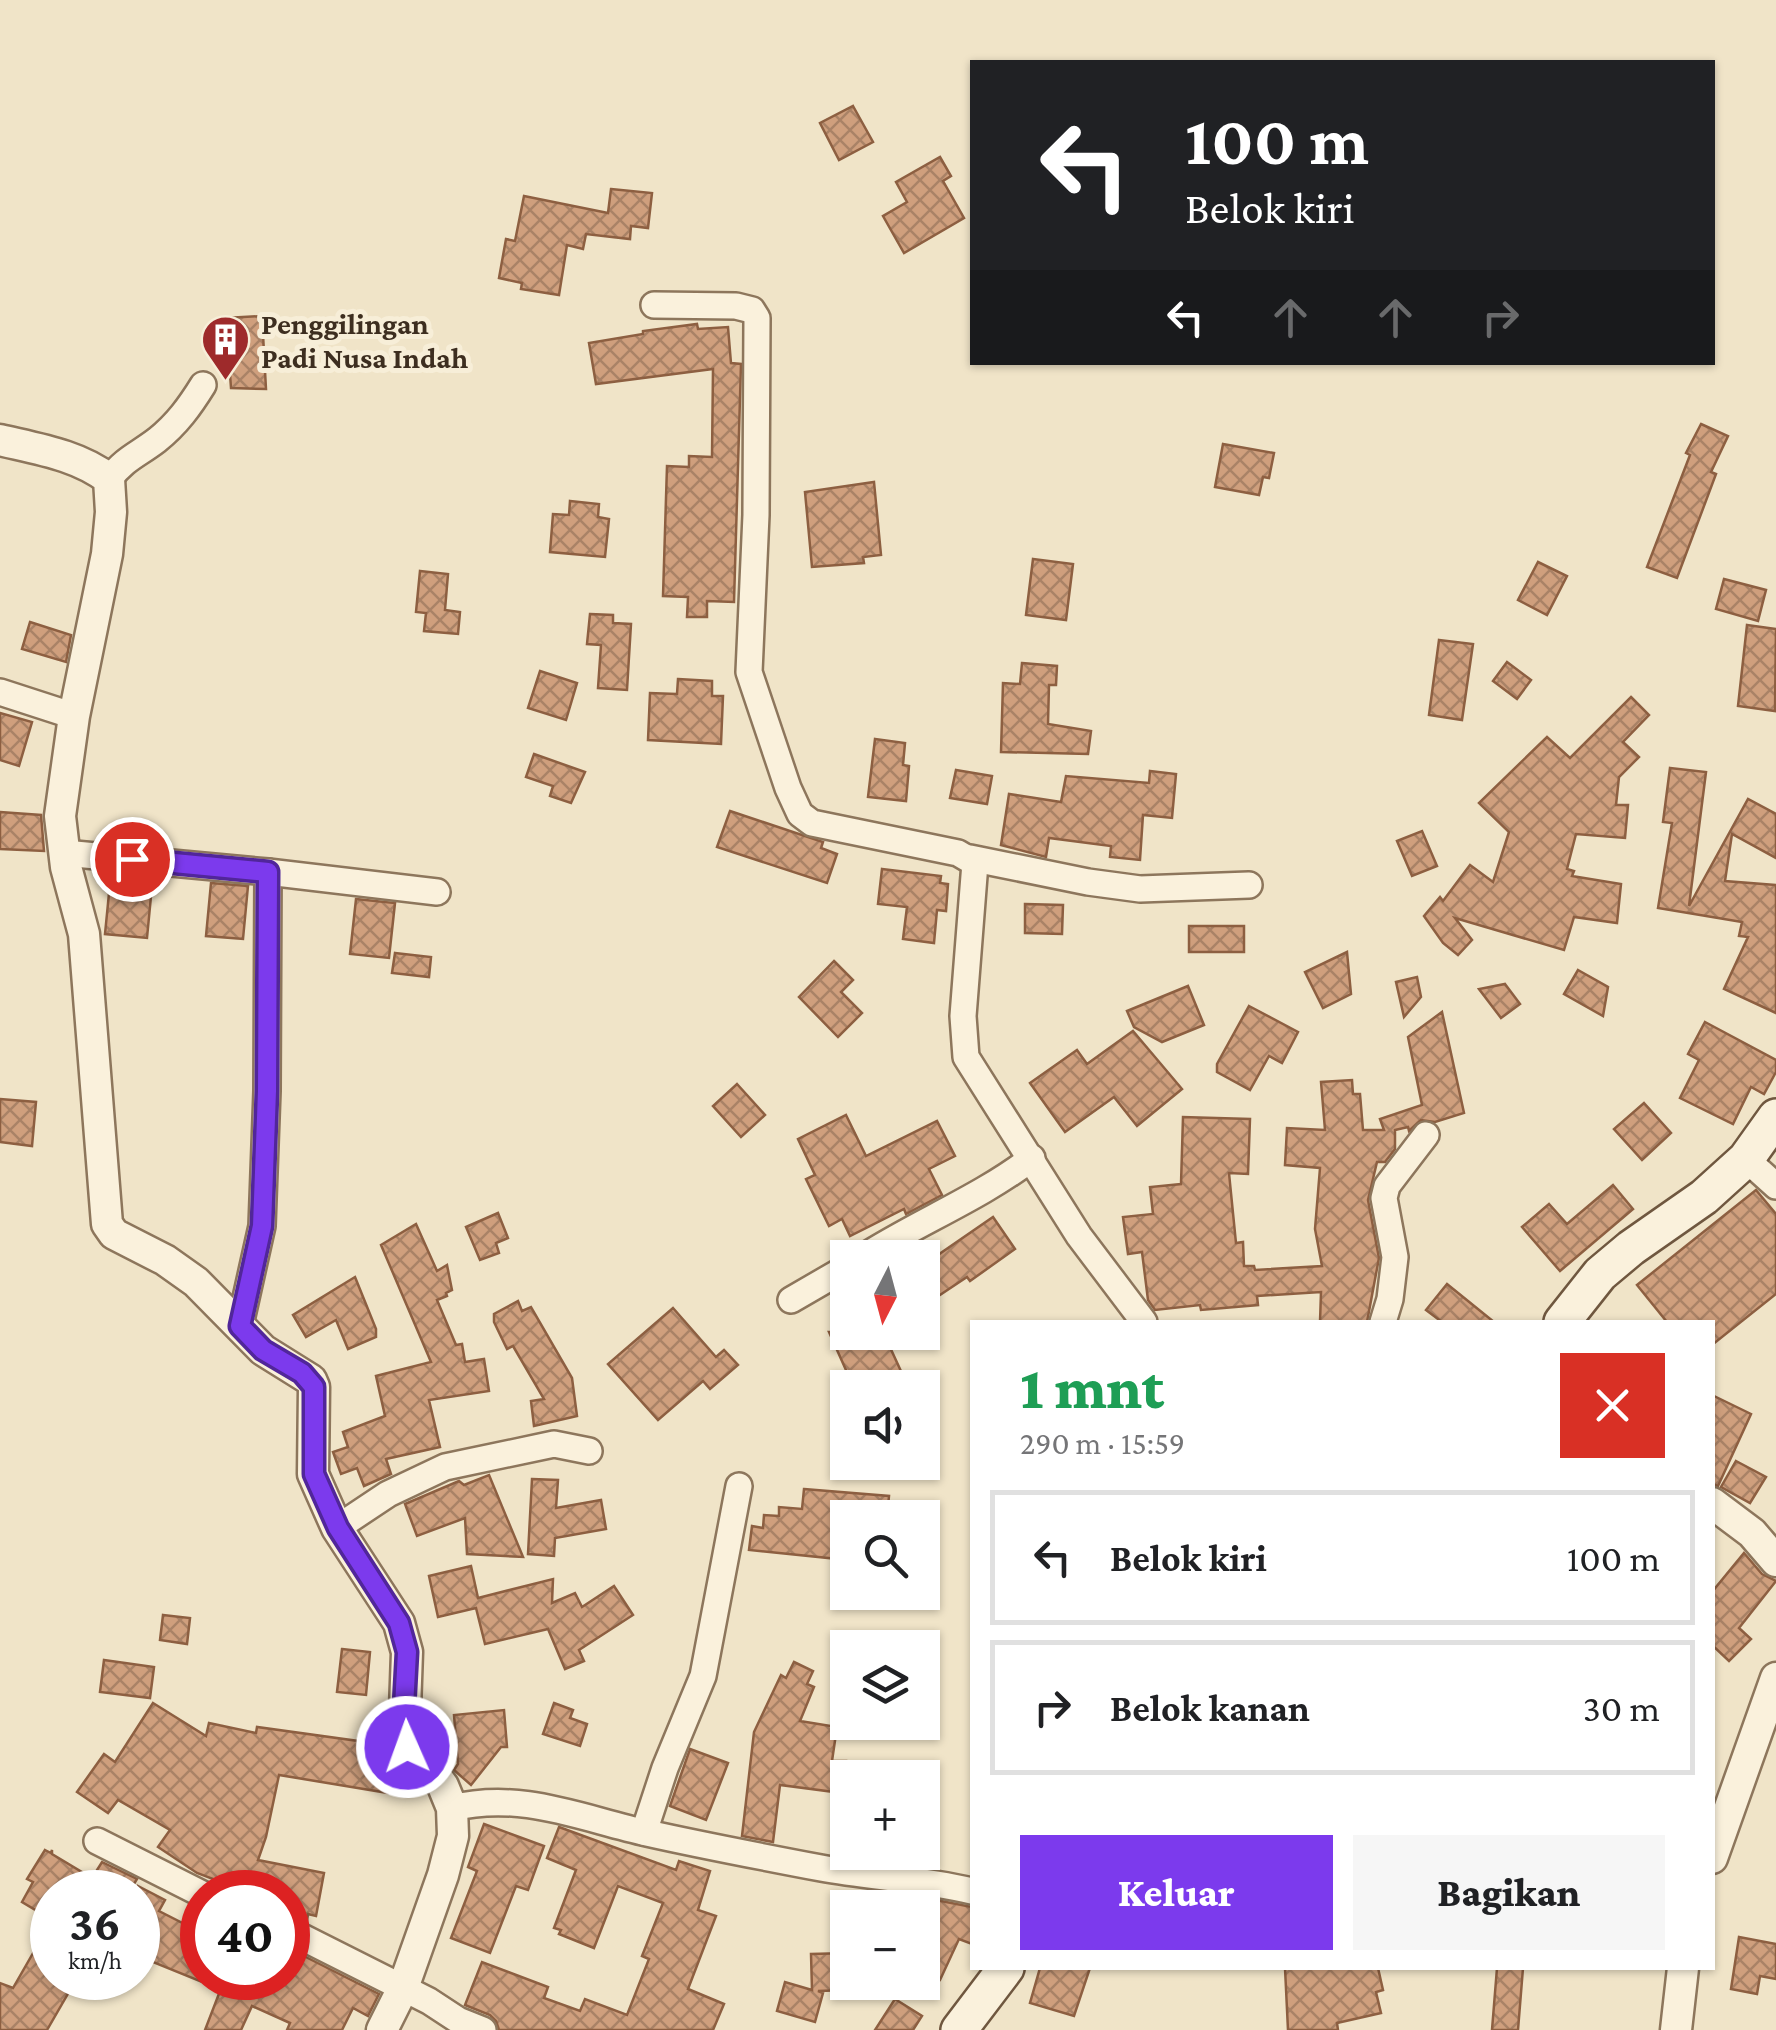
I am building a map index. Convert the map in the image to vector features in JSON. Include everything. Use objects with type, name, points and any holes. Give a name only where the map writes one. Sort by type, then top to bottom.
[{"type":"main road","points":[[1564,1320],[1600,1274],[1704,1197],[1746,1160],[1776,1116]]},
{"type":"main road","points":[[959,2030],[1004,1970]]},
{"type":"street","points":[[654,305],[736,306],[752,310],[757,318],[750,672],[800,814],[812,823],[1088,882],[1140,889],[1249,885]]},
{"type":"street","points":[[202,385],[186,414],[161,438],[124,460],[109,480],[107,554],[74,716],[60,816],[64,852],[84,934],[107,1224],[114,1234],[196,1282],[263,1350],[311,1380],[314,1474],[338,1528],[399,1623],[407,1652],[404,1738],[413,1755],[443,1786],[452,1808],[449,1857],[403,1988],[382,2030]]},
{"type":"street","points":[[0,440],[68,457],[94,467],[109,480]]},
{"type":"street","points":[[0,692],[74,716]]},
{"type":"street","points":[[64,852],[437,892]]},
{"type":"street","points":[[970,858],[976,868],[963,1016],[966,1057],[1080,1236],[1143,1320]]},
{"type":"street","points":[[240,1326],[262,1226],[268,872]]},
{"type":"street","points":[[1384,1320],[1395,1257],[1384,1198],[1387,1186],[1426,1136]]},
{"type":"street","points":[[892,1240],[1002,1182],[1032,1158]]},
{"type":"street","points":[[1746,1160],[1776,1186]]},
{"type":"street","points":[[791,1300],[830,1277]]},
{"type":"street","points":[[338,1528],[388,1494],[445,1467],[554,1444],[588,1451]]},
{"type":"street","points":[[644,1832],[703,1676],[739,1486]]},
{"type":"street","points":[[1715,1505],[1752,1532],[1776,1560]]},
{"type":"street","points":[[1715,1850],[1776,1678]]},
{"type":"street","points":[[452,1808],[484,1801],[562,1809],[644,1832],[826,1869],[970,1890]]},
{"type":"street","points":[[97,1841],[180,1883]]},
{"type":"street","points":[[310,1941],[483,2030]]},
{"type":"street","points":[[1676,2030],[1683,1970]]},
{"type":"building","points":[[853,106],[873,142],[839,160],[820,123]]},
{"type":"building","points":[[940,157],[951,176],[943,181],[964,218],[904,253],[883,216],[907,202],[896,182]]},
{"type":"building","points":[[611,189],[652,193],[648,228],[631,226],[630,239],[586,234],[583,249],[567,245],[559,295],[521,289],[522,283],[499,278],[506,239],[515,241],[524,196],[608,213]]},
{"type":"building","points":[[262,316],[266,389],[231,388],[226,318]]},
{"type":"building","points":[[697,324],[698,329],[728,327],[731,363],[741,364],[734,602],[707,601],[707,617],[687,617],[688,597],[663,596],[667,466],[689,467],[689,456],[712,457],[713,369],[596,384],[589,343]]},
{"type":"building","points":[[1701,424],[1728,436],[1711,472],[1716,474],[1677,578],[1647,567],[1690,455],[1686,453]]},
{"type":"building","points":[[1223,444],[1274,453],[1269,478],[1263,477],[1259,495],[1215,487]]},
{"type":"building","points":[[874,482],[881,555],[863,557],[864,563],[812,567],[805,492]]},
{"type":"building","points":[[570,501],[599,504],[598,517],[609,519],[605,557],[550,552],[553,514],[569,515]]},
{"type":"building","points":[[1033,559],[1073,564],[1066,620],[1026,615]]},
{"type":"building","points":[[1538,562],[1567,576],[1547,615],[1518,600]]},
{"type":"building","points":[[420,571],[448,574],[445,610],[460,612],[458,634],[424,631],[426,613],[416,612]]},
{"type":"building","points":[[1724,579],[1766,590],[1758,621],[1716,609]]},
{"type":"building","points":[[590,614],[613,615],[613,623],[631,624],[627,690],[598,688],[601,645],[587,644]]},
{"type":"building","points":[[30,622],[71,635],[66,662],[22,649]]},
{"type":"building","points":[[1747,625],[1776,629],[1775,711],[1738,706]]},
{"type":"building","points":[[1439,640],[1473,644],[1462,720],[1429,715]]},
{"type":"building","points":[[1507,662],[1531,680],[1517,699],[1493,681]]},
{"type":"building","points":[[1022,663],[1057,666],[1056,685],[1049,685],[1048,724],[1091,731],[1088,754],[1001,752],[1003,683],[1020,684]]},
{"type":"building","points":[[540,671],[577,683],[566,720],[528,708]]},
{"type":"building","points":[[678,679],[712,681],[712,696],[723,696],[721,744],[648,740],[650,693],[677,694]]},
{"type":"building","points":[[1631,697],[1649,715],[1623,742],[1639,757],[1619,777],[1616,805],[1628,805],[1625,838],[1576,834],[1567,869],[1574,871],[1572,876],[1621,884],[1617,923],[1574,917],[1564,950],[1455,918],[1472,940],[1458,955],[1443,943],[1424,916],[1440,897],[1443,901],[1470,865],[1493,882],[1509,832],[1479,803],[1547,737],[1570,758]]},
{"type":"building","points":[[0,713],[32,722],[19,766],[0,760]]},
{"type":"building","points":[[875,739],[905,743],[903,765],[909,766],[906,801],[868,797]]},
{"type":"building","points":[[534,754],[585,772],[571,803],[550,796],[553,786],[526,777]]},
{"type":"building","points":[[1670,768],[1706,772],[1689,906],[1748,799],[1776,814],[1776,858],[1732,834],[1725,881],[1776,885],[1776,1013],[1724,989],[1748,937],[1739,936],[1742,922],[1658,908],[1672,823],[1663,822]]},
{"type":"building","points":[[956,770],[992,776],[987,804],[950,798]]},
{"type":"building","points":[[1150,771],[1176,774],[1172,818],[1143,815],[1140,860],[1110,857],[1111,846],[1049,838],[1046,857],[1001,845],[1009,794],[1061,802],[1066,776],[1149,783]]},
{"type":"building","points":[[730,811],[823,842],[821,848],[837,854],[827,883],[717,847]]},
{"type":"building","points":[[0,812],[41,815],[44,851],[0,849]]},
{"type":"building","points":[[1422,831],[1437,866],[1412,876],[1397,841]]},
{"type":"building","points":[[882,869],[941,876],[940,883],[948,884],[946,911],[937,910],[934,943],[903,939],[907,907],[878,904]]},
{"type":"building","points":[[110,883],[152,886],[147,938],[105,934]]},
{"type":"building","points":[[211,883],[248,886],[243,939],[206,936]]},
{"type":"building","points":[[356,899],[395,903],[389,958],[350,954]]},
{"type":"building","points":[[1025,904],[1063,905],[1062,934],[1025,933]]},
{"type":"building","points":[[1189,926],[1244,926],[1244,952],[1189,952]]},
{"type":"building","points":[[1347,952],[1351,994],[1323,1008],[1305,972]]},
{"type":"building","points":[[395,953],[431,957],[429,977],[392,973]]},
{"type":"building","points":[[834,961],[853,980],[841,992],[862,1013],[838,1037],[799,997]]},
{"type":"building","points":[[1578,970],[1608,987],[1603,1016],[1564,994]]},
{"type":"building","points":[[1417,977],[1421,997],[1404,1017],[1396,982]]},
{"type":"building","points":[[1505,984],[1520,1004],[1501,1018],[1479,989]]},
{"type":"building","points":[[1188,986],[1204,1025],[1162,1042],[1134,1027],[1127,1011]]},
{"type":"building","points":[[1249,1006],[1298,1032],[1282,1063],[1269,1056],[1250,1090],[1217,1072],[1217,1064]]},
{"type":"building","points":[[1442,1012],[1464,1113],[1435,1122],[1421,1120],[1409,1131],[1408,1127],[1395,1130],[1395,1149],[1385,1162],[1377,1162],[1368,1200],[1379,1258],[1367,1320],[1320,1320],[1321,1292],[1257,1296],[1258,1305],[1155,1310],[1148,1300],[1142,1252],[1128,1254],[1123,1217],[1153,1214],[1150,1187],[1181,1184],[1183,1117],[1250,1119],[1248,1174],[1229,1173],[1236,1243],[1243,1242],[1244,1266],[1254,1266],[1255,1270],[1322,1266],[1315,1229],[1320,1168],[1285,1165],[1287,1128],[1325,1130],[1321,1082],[1352,1080],[1353,1094],[1360,1094],[1363,1130],[1384,1130],[1380,1119],[1422,1105],[1408,1037]]},
{"type":"building","points":[[1705,1022],[1776,1060],[1776,1072],[1764,1094],[1751,1087],[1733,1124],[1680,1098],[1699,1060],[1688,1054]]},
{"type":"building","points":[[1133,1031],[1182,1089],[1137,1126],[1114,1097],[1065,1132],[1030,1083],[1077,1050],[1087,1064]]},
{"type":"building","points":[[737,1084],[765,1115],[741,1137],[713,1106]]},
{"type":"building","points":[[0,1099],[36,1102],[32,1146],[0,1142]]},
{"type":"building","points":[[1644,1103],[1671,1133],[1642,1160],[1614,1129]]},
{"type":"building","points":[[846,1115],[866,1156],[937,1121],[955,1156],[929,1169],[942,1195],[850,1236],[842,1219],[829,1226],[806,1179],[815,1175],[798,1139]]},
{"type":"building","points":[[1613,1185],[1633,1209],[1560,1271],[1522,1227],[1549,1204],[1567,1224]]},
{"type":"building","points":[[1756,1190],[1776,1214],[1776,1294],[1715,1343],[1715,1320],[1665,1320],[1637,1285]]},
{"type":"building","points":[[498,1213],[508,1238],[496,1243],[499,1253],[480,1260],[466,1227]]},
{"type":"building","points":[[993,1217],[1015,1249],[970,1281],[967,1277],[940,1295],[940,1254]]},
{"type":"building","points":[[416,1224],[437,1271],[447,1265],[452,1290],[437,1300],[456,1345],[462,1344],[465,1362],[484,1359],[489,1391],[429,1400],[440,1447],[386,1459],[391,1474],[364,1486],[357,1468],[341,1474],[333,1452],[348,1447],[343,1432],[385,1416],[376,1376],[431,1362],[381,1245]]},
{"type":"building","points":[[355,1277],[376,1337],[348,1349],[336,1320],[306,1337],[293,1315]]},
{"type":"building","points":[[1447,1284],[1492,1320],[1439,1320],[1426,1310]]},
{"type":"building","points":[[518,1301],[522,1311],[531,1307],[572,1378],[577,1416],[534,1426],[531,1401],[544,1399],[513,1346],[507,1349],[494,1322],[494,1314]]},
{"type":"building","points":[[673,1308],[716,1357],[724,1350],[738,1365],[710,1389],[703,1381],[658,1420],[608,1364]]},
{"type":"building","points":[[837,1350],[891,1350],[900,1370],[846,1370]]},
{"type":"building","points":[[1715,1396],[1751,1414],[1718,1486],[1715,1485]]},
{"type":"building","points":[[1736,1461],[1766,1477],[1750,1503],[1721,1487]]},
{"type":"building","points":[[489,1475],[523,1557],[467,1554],[465,1518],[417,1536],[405,1504],[459,1481],[464,1485]]},
{"type":"building","points":[[532,1479],[558,1480],[556,1508],[601,1500],[606,1529],[555,1538],[554,1556],[528,1554]]},
{"type":"building","points":[[804,1489],[889,1496],[889,1500],[830,1500],[830,1558],[749,1550],[752,1526],[763,1528],[764,1515],[779,1516],[779,1507],[802,1509]]},
{"type":"building","points":[[1744,1553],[1762,1574],[1776,1581],[1739,1628],[1751,1639],[1729,1661],[1715,1648],[1715,1588]]},
{"type":"building","points":[[471,1566],[478,1598],[553,1579],[552,1603],[575,1593],[582,1607],[614,1586],[633,1615],[579,1650],[584,1661],[565,1669],[548,1629],[485,1644],[476,1608],[438,1617],[429,1576]]},
{"type":"building","points":[[163,1615],[190,1618],[187,1644],[160,1640]]},
{"type":"building","points":[[342,1649],[370,1652],[366,1695],[337,1692]]},
{"type":"building","points":[[104,1660],[154,1667],[150,1698],[100,1692]]},
{"type":"building","points":[[794,1662],[813,1671],[807,1684],[814,1687],[800,1721],[830,1726],[830,1740],[835,1740],[830,1760],[830,1791],[780,1785],[773,1842],[742,1836],[754,1732],[781,1675],[786,1678]]},
{"type":"building","points":[[153,1703],[206,1736],[209,1723],[256,1733],[257,1727],[387,1745],[394,1758],[388,1793],[279,1775],[258,1860],[309,1870],[192,1870],[158,1847],[170,1830],[118,1800],[108,1813],[77,1792],[104,1754],[115,1762]]},
{"type":"building","points":[[554,1703],[573,1710],[570,1718],[587,1724],[580,1746],[543,1734]]},
{"type":"building","points":[[504,1710],[507,1747],[501,1747],[471,1785],[454,1770],[458,1764],[454,1715]]},
{"type":"building","points":[[690,1749],[728,1763],[706,1820],[670,1806]]},
{"type":"building","points":[[484,1824],[544,1846],[528,1890],[516,1886],[490,1953],[451,1938],[477,1871],[468,1867]]},
{"type":"building","points":[[559,1827],[676,1870],[679,1861],[710,1871],[698,1910],[716,1916],[688,1989],[724,2004],[713,2030],[499,2030],[490,2015],[465,2005],[482,1962],[548,1987],[544,1998],[580,2011],[585,1999],[627,2015],[649,1959],[642,1956],[663,1903],[618,1886],[594,1948],[559,1934],[561,1930],[554,1928],[576,1870],[547,1858]]},
{"type":"building","points":[[45,1850],[52,1850],[52,1854],[79,1870],[33,1870]]},
{"type":"building","points":[[102,1862],[118,1870],[97,1870]]},
{"type":"building","points":[[310,1870],[324,1873],[316,1916],[310,1914]]},
{"type":"building","points":[[30,1887],[30,1907],[22,1902]]},
{"type":"building","points":[[940,1901],[970,1907],[970,1943],[959,1939],[940,1980]]},
{"type":"building","points":[[160,1912],[180,1922],[180,1973],[160,1965]]},
{"type":"building","points":[[1739,1937],[1776,1944],[1776,1979],[1760,1976],[1757,1994],[1731,1989]]},
{"type":"building","points":[[830,1953],[830,1991],[818,1991],[823,1993],[815,2022],[777,2011],[785,1982],[812,1990],[811,1954]]},
{"type":"building","points":[[30,1958],[30,2000],[64,2000],[47,2030],[0,2030],[0,1983],[13,1988]]},
{"type":"building","points":[[310,1959],[379,1994],[368,2016],[353,2008],[342,2030],[287,2030],[290,2023],[252,2006],[241,2030],[205,2030],[217,2000],[310,2000]]},
{"type":"building","points":[[1039,1970],[1089,1970],[1074,2016],[1030,2003]]},
{"type":"building","points":[[1285,1970],[1378,1970],[1383,1990],[1376,1992],[1381,2013],[1337,2023],[1338,2030],[1288,2030]]},
{"type":"building","points":[[1497,1970],[1523,1970],[1518,2030],[1492,2030]]},
{"type":"building","points":[[894,2000],[922,2016],[913,2030],[875,2030]]},
{"type":"place","name":"Penggilingan Padi Nusa Indah","points":[[226,382]]},
{"type":"route","points":[[132,859],[268,872],[262,1226],[240,1326],[263,1350],[302,1373],[314,1387],[314,1474],[338,1528],[399,1623],[407,1652],[403,1725],[407,1747]]}]
